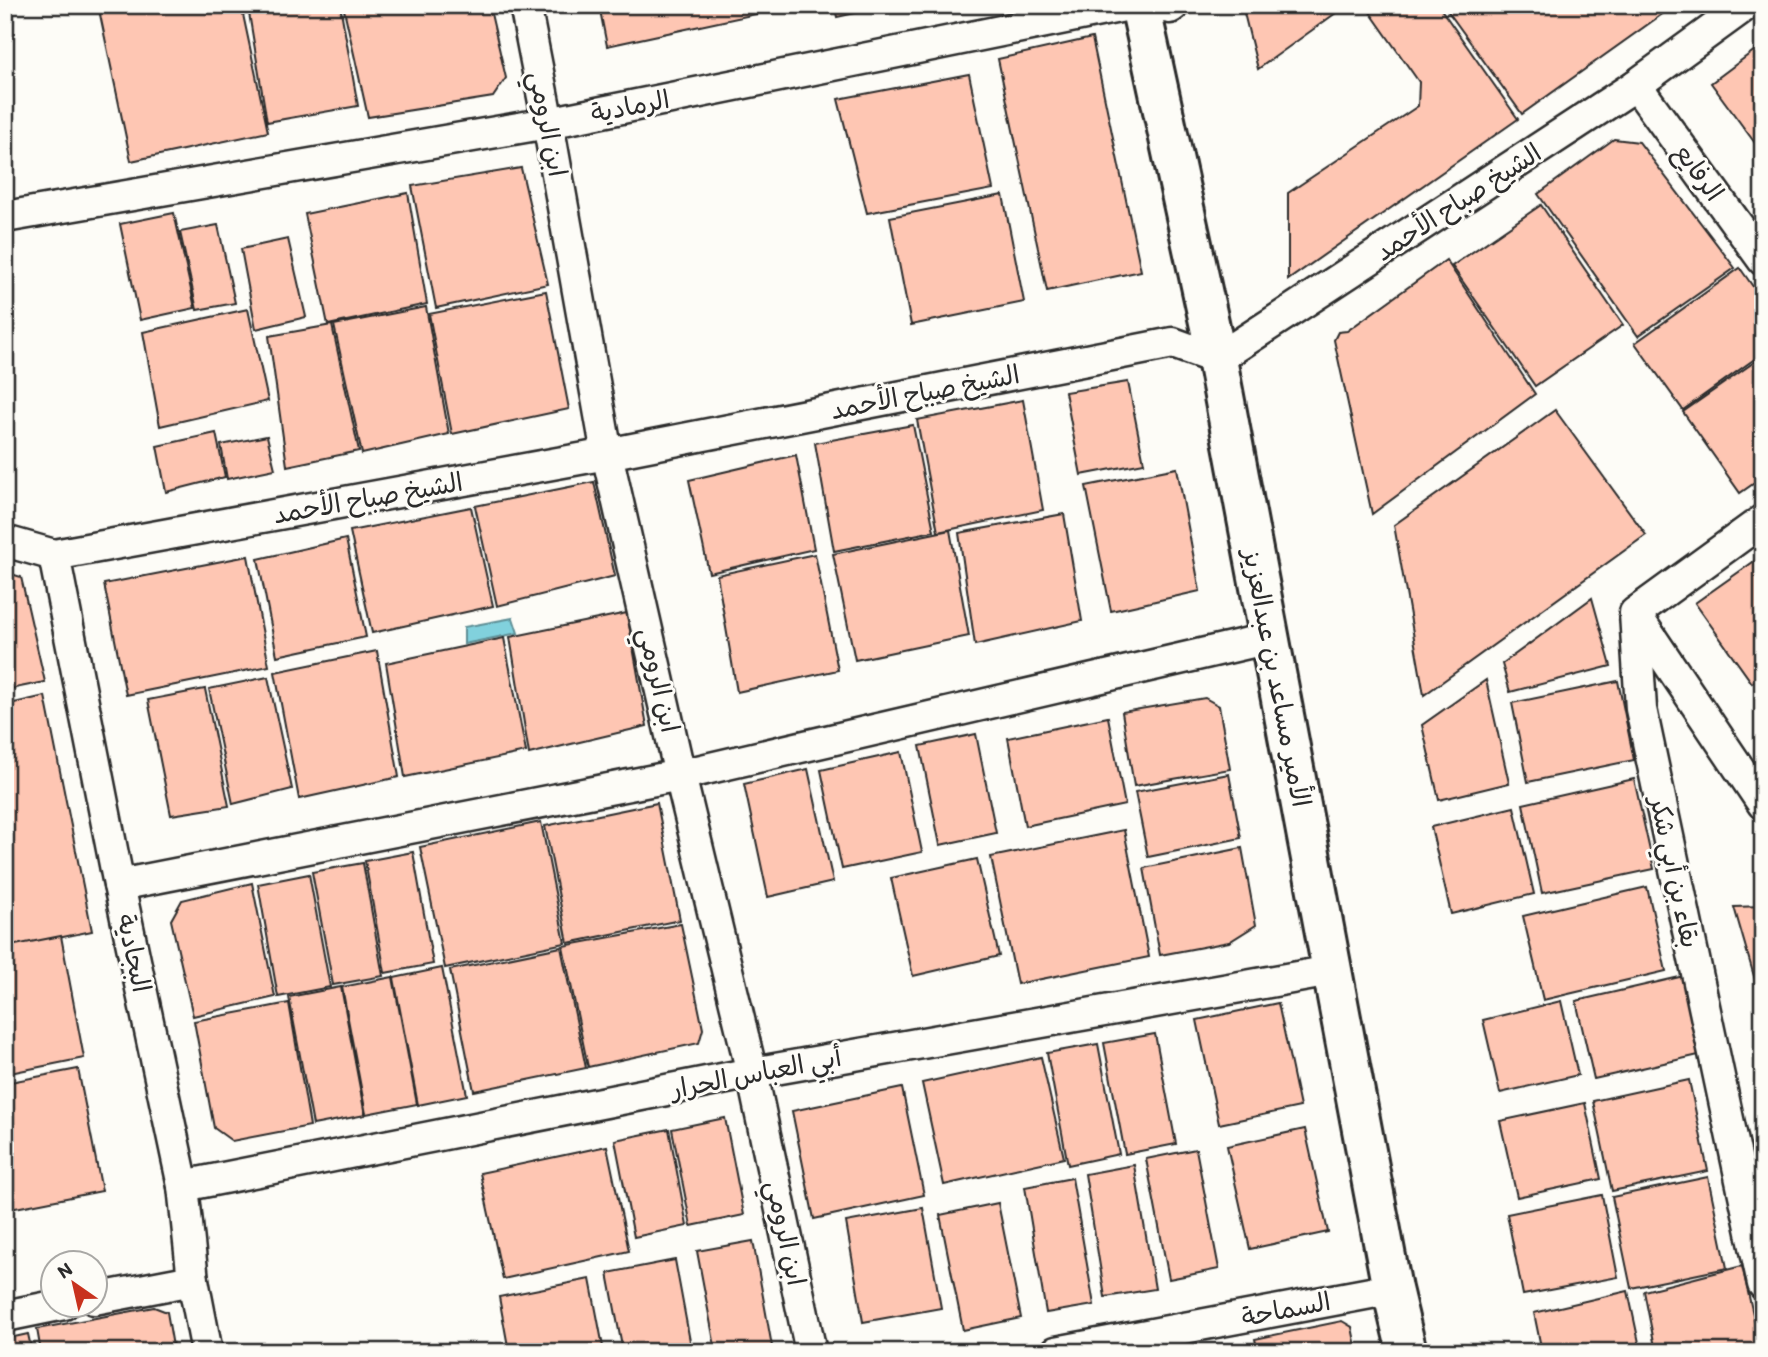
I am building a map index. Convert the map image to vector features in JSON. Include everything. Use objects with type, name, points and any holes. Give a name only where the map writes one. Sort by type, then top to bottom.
[{"type":"street","name":"ابن الرومي","points":[[525,5],[607,454],[680,775],[752,1073],[811,1352]]},
{"type":"street","name":"الرمادية","points":[[5,217],[548,123],[1129,5]]},
{"type":"street","name":"الأمير مساعد بن عبدالعزيز","points":[[1140,5],[1217,359],[1331,971],[1392,1289],[1407,1352]]},
{"type":"street","points":[[1152,5],[1170,8],[1174,5]]},
{"type":"street","name":"الشيخ صباح الأحمد","points":[[5,541],[54,555],[607,454],[1173,343],[1217,359],[1636,85],[1746,5]]},
{"type":"street","name":"الرفايع","points":[[1636,85],[1763,260]]},
{"type":"street","points":[[1763,520],[1635,613],[1763,804]]},
{"type":"street","name":"البجادية","points":[[54,555],[119,885],[183,1186],[193,1280],[207,1352]]},
{"type":"street","name":"بقاء بن أبي شكر","points":[[1635,613],[1641,709],[1763,1284]]},
{"type":"street","points":[[119,885],[680,775],[1270,638]]},
{"type":"street","name":"أبي العباس الحرار","points":[[183,1186],[752,1073],[1331,971]]},
{"type":"street","points":[[108,1296],[193,1280]]},
{"type":"street","name":"السماحة","points":[[1056,1352],[1392,1289]]},
{"type":"street","points":[[5,1315],[38,1309]]},
{"type":"water","points":[[513,618],[518,633],[464,644],[464,627]]},
{"type":"building","points":[[98,5],[241,5],[268,132],[131,161]]},
{"type":"building","points":[[340,5],[358,106],[267,122],[248,7]]},
{"type":"building","points":[[343,5],[489,5],[506,78],[493,97],[368,117]]},
{"type":"building","points":[[599,5],[798,5],[607,46]]},
{"type":"building","points":[[834,5],[891,5],[837,17]]},
{"type":"building","points":[[1255,5],[1347,5],[1258,69],[1244,13]]},
{"type":"building","points":[[1365,5],[1438,5],[1518,119],[1288,280],[1288,193],[1418,106],[1419,82]]},
{"type":"building","points":[[1454,5],[1675,5],[1522,114],[1447,10]]},
{"type":"building","points":[[1092,38],[1141,271],[1047,291],[998,59]]},
{"type":"building","points":[[1763,44],[1763,154],[1711,83]]},
{"type":"building","points":[[969,74],[993,189],[867,213],[838,99]]},
{"type":"building","points":[[1614,139],[1639,142],[1735,268],[1638,336],[1538,194]]},
{"type":"building","points":[[521,168],[548,284],[436,308],[412,186]]},
{"type":"building","points":[[408,193],[427,304],[328,325],[305,214]]},
{"type":"building","points":[[1003,195],[1024,302],[911,325],[890,217]]},
{"type":"building","points":[[1541,205],[1623,325],[1535,386],[1452,266]]},
{"type":"building","points":[[174,213],[195,308],[140,320],[120,224]]},
{"type":"building","points":[[218,225],[235,303],[197,310],[180,232]]},
{"type":"building","points":[[288,239],[306,317],[256,329],[241,249]]},
{"type":"building","points":[[1446,260],[1535,394],[1372,514],[1334,340],[1338,332],[1347,331]]},
{"type":"building","points":[[1740,268],[1763,301],[1763,353],[1683,410],[1635,343]]},
{"type":"building","points":[[546,291],[569,409],[452,434],[429,314]]},
{"type":"building","points":[[426,307],[449,434],[362,454],[334,325]]},
{"type":"building","points":[[248,309],[268,401],[160,426],[143,332]]},
{"type":"building","points":[[332,325],[359,451],[287,466],[269,336]]},
{"type":"building","points":[[1763,356],[1763,477],[1740,493],[1683,412]]},
{"type":"building","points":[[1128,382],[1144,463],[1081,475],[1065,392]]},
{"type":"building","points":[[1023,400],[1043,510],[938,532],[917,420]]},
{"type":"building","points":[[1555,410],[1646,535],[1424,695],[1394,525]]},
{"type":"building","points":[[913,425],[934,531],[834,551],[815,443]]},
{"type":"building","points":[[216,433],[225,477],[166,492],[157,446]]},
{"type":"building","points":[[267,436],[275,469],[227,479],[221,445]]},
{"type":"building","points":[[796,455],[814,549],[709,573],[689,480]]},
{"type":"building","points":[[1177,468],[1200,591],[1111,611],[1086,486]]},
{"type":"building","points":[[594,482],[615,576],[497,606],[475,506]]},
{"type":"building","points":[[471,507],[493,606],[372,633],[350,531]]},
{"type":"building","points":[[1064,514],[1082,621],[975,645],[959,533]]},
{"type":"building","points":[[950,530],[969,636],[855,660],[833,554]]},
{"type":"building","points":[[346,539],[366,637],[277,656],[258,559]]},
{"type":"building","points":[[815,554],[838,670],[737,692],[717,575]]},
{"type":"building","points":[[1763,555],[1763,675],[1752,683],[1695,603]]},
{"type":"building","points":[[248,556],[269,666],[126,695],[104,584]]},
{"type":"building","points":[[5,572],[21,577],[45,682],[5,690]]},
{"type":"building","points":[[1592,598],[1611,666],[1510,692],[1502,664]]},
{"type":"building","points":[[627,613],[647,726],[529,754],[510,637]]},
{"type":"building","points":[[504,638],[526,752],[405,777],[386,663]]},
{"type":"building","points":[[377,651],[399,777],[299,799],[275,672]]},
{"type":"building","points":[[268,677],[292,789],[233,804],[209,689]]},
{"type":"building","points":[[1486,680],[1509,783],[1439,800],[1422,725]]},
{"type":"building","points":[[1618,681],[1634,760],[1528,782],[1512,703]]},
{"type":"building","points":[[205,689],[229,806],[171,815],[148,700]]},
{"type":"building","points":[[45,696],[92,931],[5,949],[5,705]]},
{"type":"building","points":[[1205,698],[1219,706],[1230,769],[1134,786],[1122,712]]},
{"type":"building","points":[[1108,717],[1125,805],[1025,826],[1008,738]]},
{"type":"building","points":[[976,734],[996,833],[940,845],[920,746]]},
{"type":"building","points":[[901,752],[922,852],[842,869],[821,770]]},
{"type":"building","points":[[808,769],[833,882],[768,897],[744,784]]},
{"type":"building","points":[[1229,774],[1241,838],[1148,857],[1135,792]]},
{"type":"building","points":[[1634,779],[1654,869],[1542,893],[1523,804]]},
{"type":"building","points":[[657,803],[680,920],[568,943],[545,826]]},
{"type":"building","points":[[1514,807],[1534,894],[1451,914],[1431,827]]},
{"type":"building","points":[[541,822],[565,943],[445,968],[420,847]]},
{"type":"building","points":[[1124,830],[1149,957],[1017,984],[991,857]]},
{"type":"building","points":[[1242,848],[1256,925],[1229,942],[1160,955],[1144,868]]},
{"type":"building","points":[[413,852],[433,964],[385,973],[365,861]]},
{"type":"building","points":[[977,859],[999,956],[913,976],[891,878]]},
{"type":"building","points":[[363,863],[383,976],[333,985],[312,872]]},
{"type":"building","points":[[309,874],[330,987],[278,997],[258,884]]},
{"type":"building","points":[[252,883],[275,997],[193,1016],[171,920],[182,900]]},
{"type":"building","points":[[1647,887],[1666,971],[1543,1000],[1523,916]]},
{"type":"building","points":[[1763,906],[1763,989],[1758,990],[1734,907]]},
{"type":"building","points":[[681,924],[703,1029],[699,1043],[588,1067],[563,946]]},
{"type":"building","points":[[61,936],[84,1058],[5,1074],[5,947]]},
{"type":"building","points":[[561,947],[586,1068],[474,1091],[450,970]]},
{"type":"building","points":[[442,968],[467,1095],[418,1105],[394,978]]},
{"type":"building","points":[[1684,976],[1703,1054],[1594,1079],[1576,1001]]},
{"type":"building","points":[[393,977],[417,1104],[366,1114],[342,987]]},
{"type":"building","points":[[341,987],[365,1115],[313,1125],[289,997]]},
{"type":"building","points":[[1561,1001],[1578,1075],[1500,1093],[1483,1020]]},
{"type":"building","points":[[289,1003],[310,1126],[232,1141],[214,1128],[194,1021]]},
{"type":"building","points":[[1278,1003],[1300,1107],[1219,1124],[1197,1020]]},
{"type":"building","points":[[1155,1034],[1176,1144],[1125,1154],[1104,1043]]},
{"type":"building","points":[[1098,1044],[1119,1154],[1068,1165],[1047,1053]]},
{"type":"building","points":[[1041,1057],[1064,1158],[944,1185],[922,1083]]},
{"type":"building","points":[[78,1069],[102,1191],[5,1210],[5,1083]]},
{"type":"building","points":[[1689,1080],[1708,1171],[1612,1191],[1593,1101]]},
{"type":"building","points":[[902,1088],[924,1195],[814,1219],[792,1111]]},
{"type":"building","points":[[1585,1103],[1601,1179],[1517,1197],[1500,1121]]},
{"type":"building","points":[[725,1118],[744,1215],[691,1226],[672,1129]]},
{"type":"building","points":[[669,1129],[687,1226],[634,1237],[615,1140]]},
{"type":"building","points":[[1305,1129],[1328,1232],[1250,1249],[1227,1146]]},
{"type":"building","points":[[607,1146],[629,1251],[503,1279],[480,1173]]},
{"type":"building","points":[[1196,1149],[1219,1269],[1169,1279],[1146,1159]]},
{"type":"building","points":[[1134,1165],[1155,1289],[1105,1297],[1085,1174]]},
{"type":"building","points":[[1708,1177],[1727,1268],[1631,1288],[1612,1197]]},
{"type":"building","points":[[1072,1178],[1094,1305],[1046,1313],[1025,1187]]},
{"type":"building","points":[[1602,1195],[1618,1277],[1523,1295],[1507,1214]]},
{"type":"building","points":[[998,1203],[1021,1318],[963,1330],[940,1215]]},
{"type":"building","points":[[923,1208],[941,1308],[863,1322],[846,1222]]},
{"type":"building","points":[[753,1241],[773,1352],[716,1352],[697,1251]]},
{"type":"building","points":[[675,1260],[692,1352],[623,1352],[608,1273]]},
{"type":"building","points":[[1742,1266],[1760,1345],[1741,1352],[1656,1352],[1644,1291]]},
{"type":"building","points":[[590,1279],[604,1352],[509,1352],[499,1297]]},
{"type":"building","points":[[1628,1291],[1641,1352],[1542,1352],[1534,1313]]},
{"type":"building","points":[[154,1307],[167,1312],[174,1352],[41,1352],[37,1329],[108,1318],[108,1316]]},
{"type":"building","points":[[1342,1321],[1352,1327],[1357,1352],[1258,1352],[1255,1339]]},
{"type":"building","points":[[28,1334],[32,1352],[5,1352],[5,1339]]},
{"type":"building","points":[[1235,1346],[1236,1352],[1208,1352]]}]
